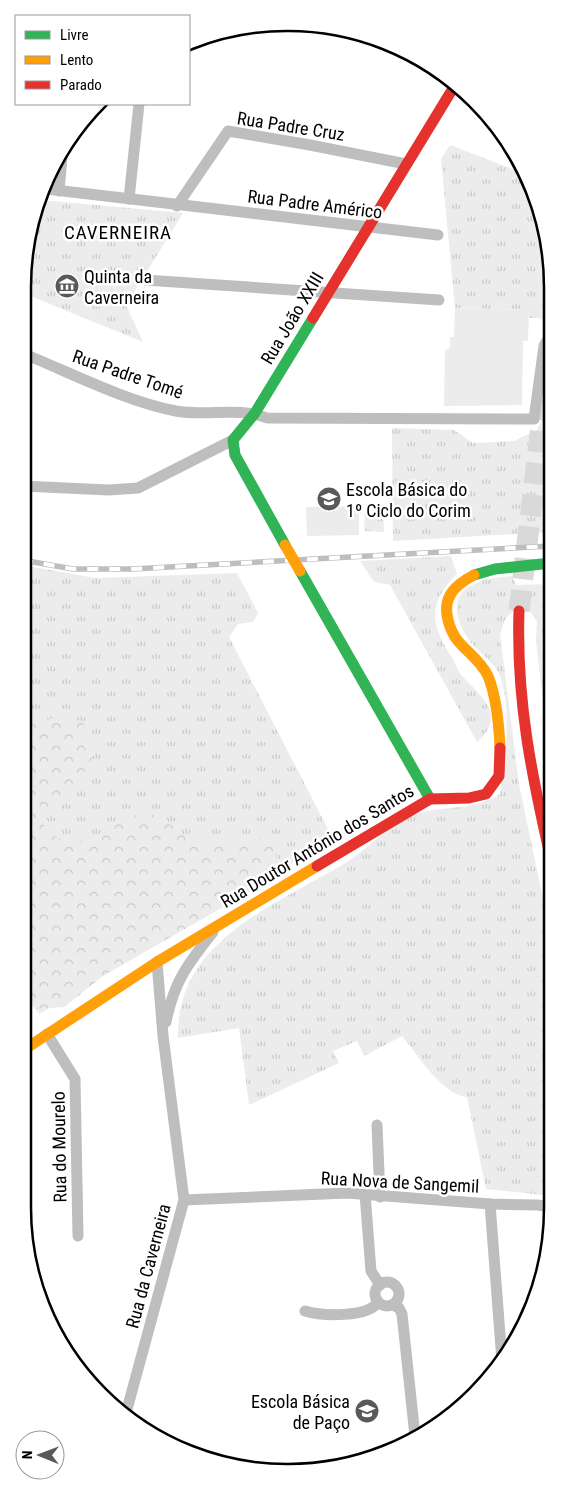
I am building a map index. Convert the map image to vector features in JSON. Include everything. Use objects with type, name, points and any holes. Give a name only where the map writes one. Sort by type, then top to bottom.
[{"type":"main road","name":"Rua João XXIII","points":[[233,440],[255,413],[451,91]]},
{"type":"main road","points":[[233,440],[235,455],[430,799]]},
{"type":"main road","name":"Rua Doutor António dos Santos","points":[[31,1045],[157,962],[430,799],[469,798],[486,794],[499,778],[500,732],[491,687],[484,669],[452,632],[446,617],[446,604],[450,592],[473,573],[504,567],[544,564]]},
{"type":"main road","points":[[519,611],[518,656],[521,702],[527,745],[544,826]]},
{"type":"street","points":[[129,199],[140,105]]},
{"type":"street","name":"Rua Padre Cruz","points":[[182,206],[228,132],[310,144],[406,164]]},
{"type":"street","points":[[59,191],[61,168]]},
{"type":"street","name":"Rua Padre Américo","points":[[51,190],[438,235]]},
{"type":"street","points":[[145,280],[439,300]]},
{"type":"street","name":"Rua Padre Tomé","points":[[31,357],[120,392],[176,411],[255,413],[267,418],[534,419],[544,346]]},
{"type":"street","points":[[31,486],[109,490],[138,488],[233,440]]},
{"type":"street","name":"Rua da Caverneira","points":[[163,1036],[170,1003],[185,967],[220,924]]},
{"type":"street","name":"Rua da Caverneira","points":[[128,1407],[184,1200],[163,1036],[157,962]]},
{"type":"street","name":"Rua do Mourelo","points":[[47,1034],[75,1079],[78,1236]]},
{"type":"street","points":[[377,1125],[380,1196]]},
{"type":"street","name":"Rua Nova de Sangemil","points":[[184,1200],[347,1193],[490,1204],[544,1206]]},
{"type":"street","points":[[365,1194],[371,1271],[372,1276],[380,1285]]},
{"type":"street","points":[[490,1204],[501,1350]]},
{"type":"street","points":[[393,1305],[399,1295],[397,1288],[387,1282],[380,1285],[375,1291],[378,1302],[385,1306],[393,1305],[399,1308],[402,1314],[414,1430]]},
{"type":"street","points":[[305,1312],[321,1316],[369,1311],[378,1302]]},
{"type":"green space","points":[[450,145],[515,170],[530,205],[539,238],[542,254],[544,321],[539,318],[529,318],[528,310],[455,308],[441,159]]},
{"type":"green space","name":"Quinta da Caverneira","points":[[47,201],[183,213],[126,305],[143,342],[31,296],[33,254]]},
{"type":"green space","points":[[455,308],[529,310],[528,341],[523,341],[522,405],[444,406],[445,350],[450,348],[450,337],[454,337]]},
{"type":"green space","points":[[544,402],[544,532],[393,541],[392,428],[454,430],[473,443],[514,441],[537,430],[541,422]]},
{"type":"green space","points":[[359,506],[359,535],[307,536],[306,507]]},
{"type":"green space","points":[[383,509],[384,532],[364,531],[365,511]]},
{"type":"green space","points":[[451,556],[457,574],[440,595],[436,605],[436,626],[461,674],[483,699],[491,715],[486,733],[477,742],[390,585],[374,582],[360,561]]},
{"type":"green space","points":[[31,567],[95,578],[237,573],[258,613],[253,622],[238,624],[229,637],[333,839],[39,1014],[31,1002]]},
{"type":"green space","points":[[512,576],[516,585],[544,584],[544,711],[536,640],[537,621],[527,607],[518,606],[505,619],[500,635],[519,784],[544,904],[544,1195],[486,1189],[467,1097],[458,1095],[440,1082],[402,1036],[364,1056],[357,1041],[333,1051],[339,1063],[249,1105],[239,1028],[178,1038],[182,1004],[193,975],[212,951],[235,929],[262,911],[347,862],[402,821],[423,812],[481,803],[500,794],[507,720],[504,690],[500,676],[495,668],[466,636],[457,612],[457,604],[465,590],[476,583]]},
{"type":"green space","points":[[59,716],[82,721],[95,753],[81,778],[46,816],[43,824],[57,838],[71,843],[84,842],[121,821],[134,816],[148,814],[161,818],[182,834],[194,839],[221,841],[271,839],[276,856],[276,866],[267,882],[103,976],[64,1007],[38,1009],[31,1005],[31,725]]},
{"type":"tunnel","points":[[519,611],[544,401]]},
{"type":"railway","points":[[31,562],[73,569],[133,569],[544,546]]},
{"type":"traffic: fast","points":[[285,545],[235,455],[233,440],[255,413],[313,318]]},
{"type":"traffic: fast","points":[[474,575],[495,569],[544,564]]},
{"type":"traffic: fast","points":[[300,571],[430,799]]},
{"type":"traffic: slow","points":[[285,545],[300,571]]},
{"type":"traffic: slow","points":[[474,575],[461,583],[452,593],[447,605],[447,612],[454,636],[478,661],[488,676],[495,702],[500,748]]},
{"type":"traffic: slow","points":[[31,1045],[157,962],[317,866]]},
{"type":"traffic: jam","points":[[313,318],[451,91]]},
{"type":"traffic: jam","points":[[519,611],[520,676],[523,708],[532,769],[544,827]]},
{"type":"traffic: jam","points":[[317,866],[430,799],[469,798],[486,794],[499,776],[500,748]]},
{"type":"place","name":"Quinta da Caverneira","points":[[67,286]]},
{"type":"place","name":"Escola Básica do 1º Ciclo do Corim","points":[[329,499]]},
{"type":"place","name":"Escola Básica de Paço","points":[[367,1411]]},
{"type":"district","name":"CAVERNEIRA","points":[[118,232]]}]
